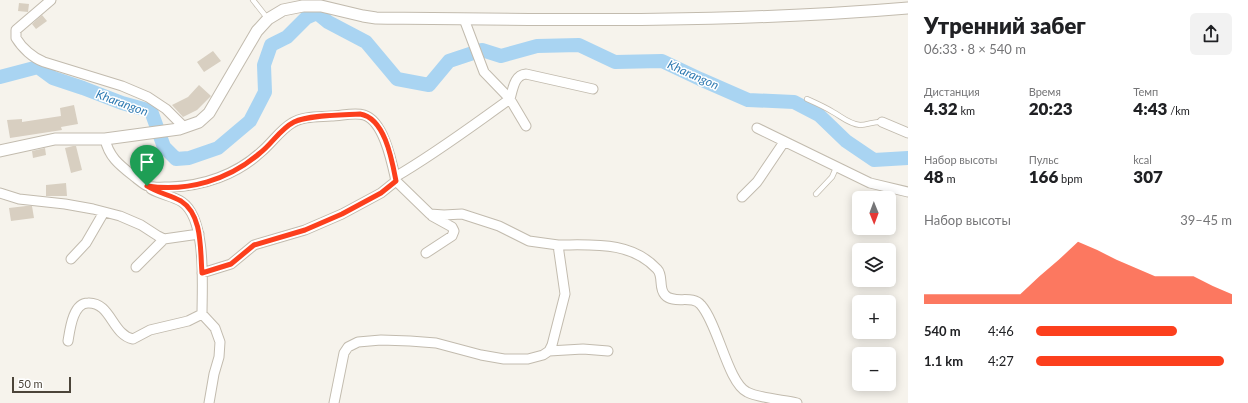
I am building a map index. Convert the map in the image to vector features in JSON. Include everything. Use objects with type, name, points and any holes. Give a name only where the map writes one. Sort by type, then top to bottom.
[{"type":"street","points":[[51,0],[16,30],[16,38],[18,42],[33,56],[44,62],[122,86],[148,97],[166,109],[181,128]]},
{"type":"street","points":[[0,151],[55,138],[105,139],[181,128],[198,122],[209,113],[257,31],[268,19],[283,10],[303,6],[321,6],[376,18],[577,20],[770,16],[908,8]]},
{"type":"street","points":[[464,19],[486,75],[510,99],[526,126]]},
{"type":"street","points":[[202,273],[231,264],[254,245],[305,230],[342,214],[381,193],[396,179],[510,99],[515,80],[522,74],[593,89]]},
{"type":"street","points":[[147,186],[193,186],[209,182],[229,174],[250,161],[262,152],[286,128],[298,120],[360,114],[370,118],[381,132],[387,143],[396,179],[430,214],[452,227],[454,231],[452,236],[426,253]]},
{"type":"street","points":[[882,122],[908,133]]},
{"type":"street","points":[[757,128],[870,184],[908,192]]},
{"type":"street","points":[[105,139],[109,152],[116,163],[147,186],[186,205],[193,215],[199,234],[202,273],[202,314],[215,328],[220,342],[219,357],[212,380],[209,403]]},
{"type":"street","points":[[742,197],[757,182],[784,142]]},
{"type":"street","points":[[0,193],[19,199],[65,204],[104,212],[141,225],[164,239],[199,234]]},
{"type":"street","points":[[71,259],[86,243],[104,212]]},
{"type":"street","points":[[430,214],[444,216],[462,214],[499,226],[529,241],[558,245],[614,246],[628,250],[645,258],[660,273],[662,288],[666,296],[671,299],[696,301],[704,308],[718,337],[735,380],[746,392],[754,395],[797,403]]},
{"type":"street","points":[[136,267],[164,239]]},
{"type":"street","points":[[549,351],[554,340],[565,294],[558,245]]},
{"type":"street","points":[[68,341],[77,309],[80,305],[85,303],[91,303],[101,307],[115,326],[127,336],[133,338],[150,330],[188,320],[202,314]]},
{"type":"street","points":[[334,403],[344,353],[348,347],[358,342],[403,340],[436,343],[481,355],[504,359],[528,359],[543,355],[549,351],[583,349],[608,351]]},
{"type":"lane","points":[[253,0],[268,19]]},
{"type":"lane","points":[[807,99],[852,123],[862,125],[877,121],[882,122]]},
{"type":"lane","points":[[816,194],[832,177],[836,168]]},
{"type":"building","points":[[19,3],[29,4],[28,12],[18,11]]},
{"type":"building","points":[[42,15],[47,21],[36,29],[32,24]]},
{"type":"building","points":[[213,51],[221,61],[204,72],[197,62]]},
{"type":"building","points":[[199,85],[211,96],[197,110],[183,117],[172,105],[188,97]]},
{"type":"building","points":[[74,105],[78,124],[61,127],[62,130],[10,138],[7,120],[22,119],[22,122],[61,116],[60,108]]},
{"type":"building","points":[[76,146],[82,170],[71,173],[65,148]]},
{"type":"building","points":[[45,148],[46,155],[33,158],[32,151]]},
{"type":"building","points":[[66,183],[67,196],[46,196],[46,185]]},
{"type":"building","points":[[32,206],[34,218],[11,221],[9,208]]},
{"type":"waterway","name":"Kharangon","points":[[0,77],[38,67],[53,78],[122,103],[151,111],[164,147],[176,159],[189,158],[218,148],[250,121],[265,92],[264,65],[271,45],[287,37],[306,18],[317,13],[328,22],[366,42],[397,79],[429,85],[449,61],[482,50],[501,56],[537,46],[579,45],[615,62],[662,61],[748,100],[794,102],[819,115],[846,141],[874,160],[908,158]]},
{"type":"route","points":[[360,114],[367,116],[374,122],[387,143],[396,181],[381,193],[342,214],[305,230],[258,243],[250,247],[234,263],[202,273],[199,234],[193,215],[182,202],[147,186],[193,186],[209,182],[229,174],[250,161],[262,152],[286,128],[298,120],[360,114]]}]
